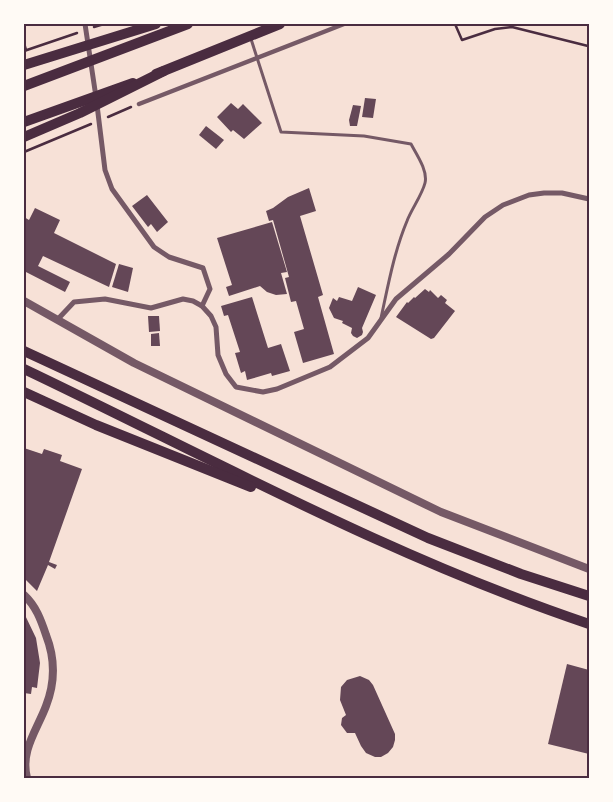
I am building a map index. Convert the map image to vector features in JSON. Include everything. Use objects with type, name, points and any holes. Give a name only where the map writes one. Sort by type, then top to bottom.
[{"type":"main road","points":[[24,65],[156,24]]},
{"type":"main road","points":[[24,86],[188,24]]},
{"type":"main road","points":[[24,122],[164,71],[280,24]]},
{"type":"main road","points":[[24,137],[80,113],[164,71]]},
{"type":"main road","points":[[24,351],[428,538],[521,574],[589,596]]},
{"type":"main road","points":[[24,369],[317,513],[408,554],[548,610],[589,624]]},
{"type":"main road","points":[[24,392],[96,425],[317,513]]},
{"type":"street","points":[[139,104],[344,24]]},
{"type":"street","points":[[86,27],[106,170],[112,189],[154,247],[169,257],[202,268],[210,289],[202,306]]},
{"type":"street","points":[[58,320],[74,302],[105,299],[151,308],[183,298],[193,301],[202,306],[216,327],[218,355],[226,374],[236,387],[263,392],[277,389],[330,367],[368,338],[396,299],[449,254],[493,210],[517,199],[544,193],[562,193],[589,199]]},
{"type":"street","points":[[24,301],[134,363],[441,512],[589,569]]},
{"type":"street","points":[[24,595],[37,612],[44,627],[49,642],[53,676],[46,706],[27,746],[24,764],[27,778]]},
{"type":"lane","points":[[249,36],[258,57],[281,132],[364,136],[411,144],[417,156],[423,169],[425,183],[404,231],[393,265],[381,321]]},
{"type":"path","points":[[86,27],[104,24]]},
{"type":"path","points":[[455,24],[462,40],[495,29],[512,27],[588,46],[589,43]]},
{"type":"path","points":[[24,43],[25,50],[79,32]]},
{"type":"path","points":[[104,119],[139,104]]},
{"type":"path","points":[[24,152],[95,122]]},
{"type":"building","points":[[365,98],[376,99],[373,118],[362,117]]},
{"type":"building","points":[[231,103],[238,109],[243,104],[262,123],[244,139],[233,130],[231,132],[217,117]]},
{"type":"building","points":[[353,105],[361,106],[357,126],[350,126],[349,120]]},
{"type":"building","points":[[206,126],[224,140],[216,149],[199,135]]},
{"type":"building","points":[[309,188],[316,211],[300,216],[323,295],[318,297],[334,354],[303,363],[294,332],[304,329],[296,301],[291,302],[285,278],[289,277],[273,220],[269,221],[266,211],[288,197]]},
{"type":"building","points":[[147,195],[168,222],[157,232],[151,224],[148,227],[132,206]]},
{"type":"building","points":[[35,208],[60,220],[54,233],[116,264],[109,287],[43,256],[38,266],[70,282],[65,292],[24,271],[24,217],[29,220]]},
{"type":"building","points":[[272,222],[287,272],[281,273],[287,294],[276,295],[267,292],[260,286],[229,296],[226,287],[232,285],[217,238]]},
{"type":"building","points":[[119,264],[133,268],[128,292],[112,287]]},
{"type":"building","points":[[358,287],[376,295],[362,328],[362,335],[357,338],[351,333],[352,328],[342,323],[343,321],[334,318],[329,308],[333,298],[337,301],[339,297],[352,301]]},
{"type":"building","points":[[425,289],[429,292],[430,290],[438,298],[441,295],[447,300],[445,303],[455,311],[434,338],[431,339],[396,317],[407,302]]},
{"type":"building","points":[[252,297],[268,348],[281,344],[290,371],[272,376],[271,373],[247,380],[245,371],[241,373],[235,353],[240,352],[228,315],[224,316],[221,306]]},
{"type":"building","points":[[148,316],[159,316],[160,331],[149,332]]},
{"type":"building","points":[[159,333],[160,346],[151,346],[151,334]]},
{"type":"building","points":[[24,448],[42,454],[44,449],[62,455],[60,461],[82,469],[49,562],[57,565],[55,569],[48,565],[37,591],[24,578]]},
{"type":"building","points":[[24,613],[36,638],[40,663],[37,688],[32,687],[31,694],[24,693]]},
{"type":"building","points":[[567,664],[589,670],[589,754],[548,744]]},
{"type":"building","points":[[360,676],[369,680],[373,685],[395,734],[393,747],[381,757],[375,757],[366,753],[355,733],[347,733],[341,725],[342,718],[346,715],[340,700],[341,687],[347,680]]}]
